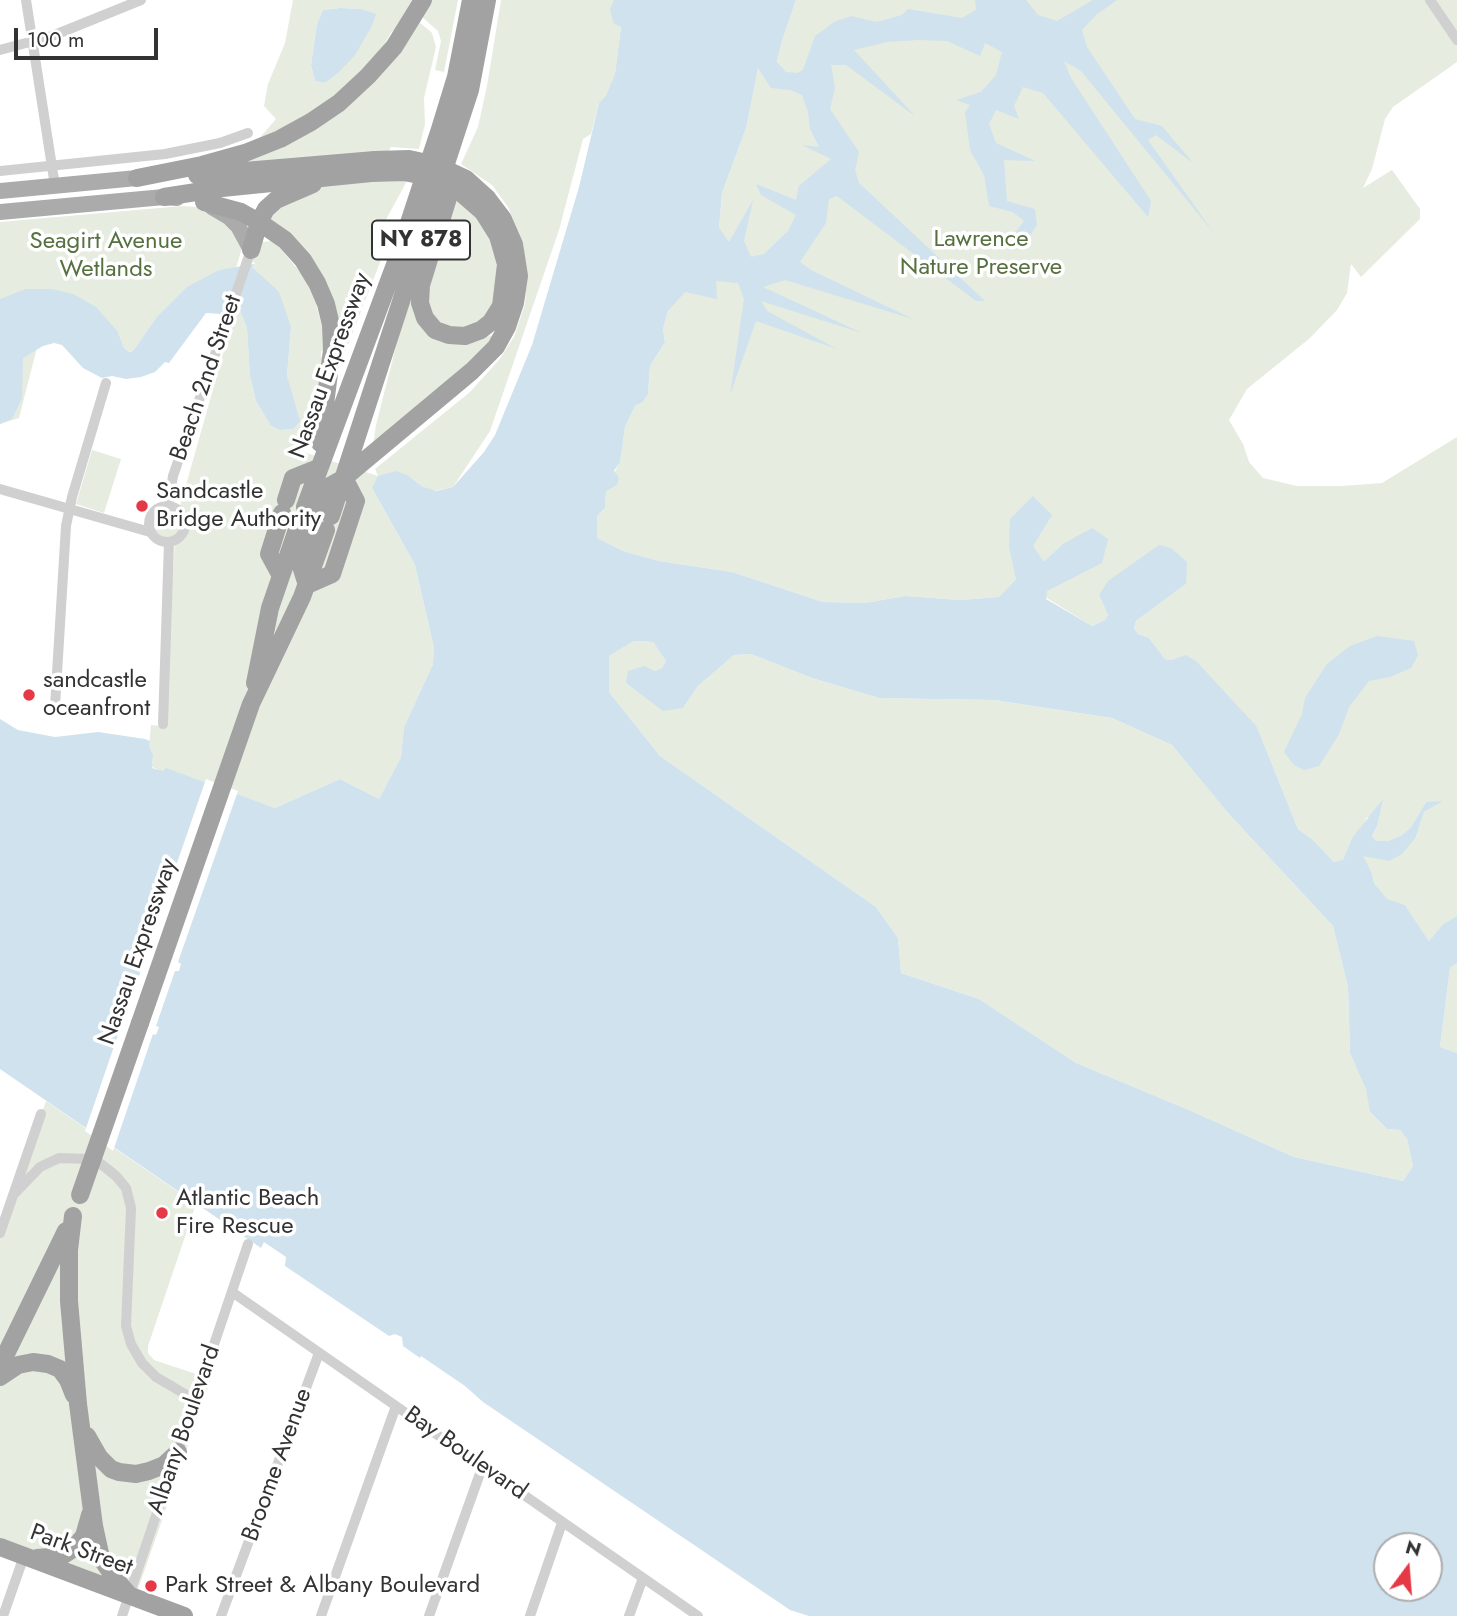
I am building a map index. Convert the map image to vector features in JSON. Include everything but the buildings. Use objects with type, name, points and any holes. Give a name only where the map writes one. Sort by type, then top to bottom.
[{"type":"highway","points":[[138,178],[245,153],[311,122],[339,103],[368,76],[394,47],[423,0]]},
{"type":"highway","name":"Nassau Expressway","points":[[0,1366],[73,1216],[251,704],[307,585],[318,468],[396,262],[440,129],[456,77],[471,0]]},
{"type":"highway","points":[[485,205],[506,264],[501,306],[491,322],[481,330],[465,336],[449,335],[435,330],[425,318],[420,303],[421,285],[463,148],[477,88],[487,0]]},
{"type":"highway","name":"Nassau Expressway","points":[[344,478],[470,90],[487,0]]},
{"type":"highway","points":[[138,178],[373,166],[434,178],[485,205],[503,219],[514,244],[519,276],[515,303],[507,327],[496,347],[472,371],[344,478],[326,488],[312,517]]},
{"type":"highway","points":[[164,197],[329,177],[373,166]]},
{"type":"highway","points":[[248,258],[266,209],[276,200],[329,177]]},
{"type":"highway","points":[[204,202],[241,212],[285,240],[303,261],[326,304],[331,325],[332,350],[323,407],[318,468]]},
{"type":"highway","points":[[281,576],[269,554],[312,517],[350,499],[344,478]]},
{"type":"highway","points":[[307,585],[332,574],[356,501],[344,478]]},
{"type":"highway","name":"Nassau Expressway","points":[[251,704],[270,608],[281,576],[293,561],[312,517]]},
{"type":"highway","name":"Nassau Expressway","points":[[73,1216],[69,1250],[69,1292],[78,1404],[97,1545],[101,1558],[129,1595]]},
{"type":"highway","points":[[0,1377],[18,1365],[33,1362],[48,1364],[60,1369],[78,1404]]},
{"type":"highway","points":[[83,1427],[99,1457],[111,1469],[119,1472],[136,1474],[149,1471],[164,1465],[178,1452]]},
{"type":"highway","points":[[24,1556],[47,1559],[62,1556],[74,1549],[84,1536],[89,1521],[90,1495]]},
{"type":"highway","name":"Park Street","points":[[0,1547],[184,1616]]},
{"type":"main road","points":[[0,191],[138,178]]},
{"type":"main road","points":[[0,212],[164,197],[204,202],[229,217],[246,239],[248,258]]},
{"type":"street","points":[[26,0],[55,186]]},
{"type":"street","points":[[0,50],[84,25],[141,0]]},
{"type":"street","points":[[1430,0],[1457,40]]},
{"type":"street","points":[[0,171],[165,154],[248,133]]},
{"type":"street","name":"Beach 2nd Street","points":[[150,532],[153,513],[168,506],[173,476],[248,258]]},
{"type":"street","points":[[55,706],[66,526],[106,383]]},
{"type":"street","points":[[0,489],[150,532],[158,539],[169,542],[175,541],[184,533],[185,521],[179,510],[168,506]]},
{"type":"street","points":[[163,724],[169,542]]},
{"type":"street","points":[[0,1233],[41,1114]]},
{"type":"street","points":[[13,1195],[30,1175],[49,1162],[69,1157],[96,1161],[110,1170],[126,1188],[131,1208],[126,1326],[131,1344],[142,1363],[156,1377],[195,1400]]},
{"type":"street","name":"Albany Boulevard","points":[[121,1616],[248,1244]]},
{"type":"street","name":"Bay Boulevard","points":[[232,1293],[698,1616]]},
{"type":"street","name":"Broome Avenue","points":[[222,1616],[319,1353]]},
{"type":"street","points":[[321,1616],[396,1406]]},
{"type":"street","points":[[429,1616],[483,1465]]},
{"type":"street","points":[[530,1616],[562,1523]]},
{"type":"street","points":[[3,1616],[24,1556]]},
{"type":"street","points":[[629,1616],[643,1578]]},
{"type":"green space","points":[[293,0],[416,0],[397,33],[392,31],[377,57],[320,109],[257,141],[276,119],[264,106],[268,84],[285,43]],"holes":[[[362,9],[375,14],[372,26],[337,74],[325,83],[315,81],[311,65],[317,24],[323,10]]]},
{"type":"green space","points":[[430,0],[458,0],[444,72],[435,70],[441,41],[438,31],[421,16]]},
{"type":"green space","points":[[501,0],[616,0],[621,26],[615,74],[606,95],[599,103],[591,134],[583,139],[559,230],[490,431],[453,487],[434,491],[421,486],[372,488],[415,565],[434,648],[433,664],[404,727],[401,757],[379,799],[340,779],[275,808],[166,769],[163,772],[152,767],[153,754],[149,746],[151,725],[161,726],[175,542],[163,542],[153,535],[150,519],[153,513],[162,507],[179,510],[235,311],[240,311],[247,328],[250,376],[256,401],[271,426],[280,430],[293,429],[287,376],[291,327],[253,268],[255,263],[252,261],[261,242],[274,241],[305,278],[316,304],[324,335],[325,351],[321,351],[321,357],[325,358],[322,383],[300,451],[378,476],[375,469],[470,392],[499,360],[514,337],[525,304],[527,278],[523,242],[508,207],[492,185],[461,164],[478,127]]},
{"type":"green space","name":"Lawrence Nature Preserve","points":[[796,0],[1457,0],[1457,62],[1393,107],[1385,119],[1372,169],[1363,188],[1392,170],[1420,209],[1420,219],[1361,277],[1351,264],[1347,293],[1337,310],[1310,338],[1247,389],[1229,420],[1243,444],[1249,462],[1263,478],[1297,486],[1382,483],[1457,437],[1457,916],[1443,924],[1429,941],[1405,905],[1387,900],[1374,883],[1372,873],[1362,855],[1416,837],[1424,812],[1441,802],[1426,802],[1411,827],[1402,835],[1388,841],[1376,841],[1372,836],[1377,826],[1367,817],[1361,830],[1352,838],[1343,861],[1334,862],[1298,829],[1257,727],[1172,660],[1165,659],[1149,638],[1138,634],[1134,628],[1136,621],[1186,584],[1099,595],[1108,615],[1105,620],[1092,626],[1016,579],[999,597],[960,600],[905,596],[865,603],[823,602],[732,572],[659,561],[623,551],[597,538],[597,516],[605,508],[606,491],[620,461],[625,427],[635,406],[643,402],[648,394],[650,366],[665,342],[663,329],[668,311],[719,228],[722,193],[746,128],[758,67],[765,78],[777,63]]},
{"type":"green space","points":[[418,21],[432,33],[436,47],[424,98],[425,124],[419,149],[391,147],[389,151],[231,164],[309,131]]},
{"type":"green space","points":[[408,179],[383,225],[393,229],[337,373],[327,300],[268,222],[269,210],[319,187]]},
{"type":"green space","points":[[451,195],[479,219],[497,254],[496,309],[483,325],[449,332],[425,307]]},
{"type":"green space","name":"Seagirt Avenue Wetlands","points":[[182,206],[198,207],[216,213],[239,233],[242,248],[236,268],[219,270],[156,318],[133,351],[129,352],[124,348],[118,332],[52,289],[19,418],[0,424],[0,222]]},
{"type":"green space","points":[[415,283],[433,338],[451,344],[469,344],[492,335],[498,338],[372,453],[376,425],[404,315]]},
{"type":"green space","points":[[92,450],[121,459],[104,513],[76,504]]},
{"type":"green space","points":[[634,641],[653,642],[666,661],[662,668],[626,683],[640,693],[683,708],[698,686],[734,655],[751,654],[812,678],[879,698],[994,700],[1112,718],[1172,745],[1228,813],[1333,926],[1348,987],[1350,1053],[1367,1089],[1370,1112],[1387,1129],[1400,1130],[1407,1139],[1413,1166],[1403,1181],[1294,1157],[1076,1063],[979,999],[901,973],[898,938],[876,907],[660,756],[609,692],[609,656]]},
{"type":"green space","points":[[1457,963],[1457,1053],[1440,1047],[1450,968]]},
{"type":"green space","points":[[46,1101],[196,1204],[148,1346],[148,1353],[154,1360],[211,1379],[136,1595],[0,1546],[0,1234]]},
{"type":"water","points":[[614,0],[796,0],[777,62],[786,72],[797,73],[803,70],[815,36],[834,22],[851,16],[877,22],[902,15],[908,9],[962,18],[976,10],[975,0],[1026,0],[1038,15],[1057,21],[1093,0],[1117,0],[1096,15],[1082,30],[1087,47],[1135,119],[1162,126],[1193,163],[1156,135],[1148,140],[1213,232],[1081,71],[1064,61],[1071,78],[1151,201],[1148,217],[1043,93],[1023,87],[1014,106],[1019,119],[996,110],[989,124],[996,143],[1035,161],[1004,160],[1007,201],[1035,209],[1037,225],[1025,243],[1011,238],[1024,221],[1013,212],[989,206],[984,175],[970,150],[965,112],[970,105],[956,100],[981,92],[996,75],[1002,52],[985,43],[980,56],[947,41],[918,40],[887,42],[854,50],[915,116],[846,65],[831,65],[835,88],[830,109],[859,152],[855,170],[859,183],[985,301],[976,301],[837,196],[829,199],[826,223],[800,262],[811,270],[913,319],[785,280],[763,287],[862,333],[761,301],[767,311],[837,349],[756,321],[730,395],[744,299],[738,283],[716,281],[717,299],[685,292],[668,311],[663,329],[665,342],[650,366],[648,394],[643,402],[635,406],[625,427],[620,462],[614,471],[619,478],[617,485],[606,491],[605,508],[597,516],[597,538],[623,551],[659,561],[732,572],[823,602],[865,603],[905,596],[960,600],[999,597],[1016,579],[1009,547],[1010,519],[1033,496],[1052,515],[1033,546],[1044,562],[1063,544],[1092,528],[1108,539],[1102,563],[1047,591],[1046,599],[1092,626],[1105,620],[1108,615],[1099,595],[1108,581],[1159,545],[1171,548],[1187,562],[1186,584],[1136,621],[1134,628],[1138,634],[1149,638],[1165,659],[1172,660],[1186,655],[1197,662],[1257,727],[1298,829],[1334,862],[1343,860],[1352,838],[1383,799],[1372,836],[1376,841],[1388,841],[1402,835],[1411,827],[1426,802],[1443,801],[1424,812],[1416,837],[1402,854],[1389,861],[1363,856],[1374,883],[1387,899],[1405,905],[1429,941],[1443,924],[1457,916],[1457,963],[1450,968],[1440,1047],[1457,1053],[1457,1616],[809,1616],[790,1610],[483,1402],[465,1386],[421,1356],[420,1358],[403,1346],[402,1337],[395,1334],[389,1336],[285,1266],[286,1257],[264,1242],[261,1248],[0,1069],[0,719],[18,730],[55,737],[98,732],[145,739],[150,741],[152,768],[163,771],[166,768],[275,808],[340,779],[379,799],[401,757],[404,727],[433,664],[434,648],[415,565],[372,488],[378,476],[396,471],[407,475],[421,486],[436,491],[453,487],[484,452],[495,435],[532,345],[579,187],[599,103],[606,95],[615,74],[621,27],[614,24],[610,10]],"holes":[[[758,68],[771,88],[790,90],[802,95],[810,129],[819,147],[802,145],[831,159],[799,186],[796,200],[756,184],[761,195],[796,215],[788,231],[764,254],[751,257],[744,241],[753,200],[729,242],[719,228],[722,193],[746,128]],[[634,641],[653,642],[666,661],[662,668],[655,671],[644,666],[628,671],[626,683],[663,711],[683,708],[698,686],[734,655],[751,654],[812,678],[879,698],[994,700],[1112,718],[1172,745],[1228,813],[1333,926],[1348,987],[1350,1053],[1366,1089],[1370,1112],[1387,1129],[1400,1130],[1407,1139],[1413,1166],[1403,1181],[1294,1157],[1076,1063],[979,999],[901,973],[898,938],[876,907],[660,756],[609,692],[609,656]]]},
{"type":"water","points":[[362,9],[376,14],[355,55],[325,83],[315,81],[311,65],[317,24],[323,10]]},
{"type":"water","points":[[254,264],[253,268],[279,292],[291,327],[287,376],[300,421],[293,429],[280,430],[271,426],[256,401],[250,376],[247,328],[240,311],[206,313],[169,363],[165,362],[155,372],[141,377],[102,378],[83,368],[62,345],[54,343],[43,346],[23,358],[22,398],[12,419],[0,424],[0,299],[26,289],[52,289],[73,294],[96,307],[118,332],[124,348],[129,352],[133,351],[156,318],[187,287],[219,270]]},
{"type":"water","points":[[1377,636],[1414,641],[1418,655],[1411,668],[1390,677],[1369,681],[1349,707],[1339,734],[1319,766],[1304,770],[1294,765],[1284,752],[1302,714],[1305,698],[1327,664],[1350,646]]},
{"type":"pier","points":[[206,779],[238,791],[178,962],[181,964],[179,971],[175,971],[156,1026],[159,1027],[156,1035],[153,1034],[113,1151],[85,1131],[122,1023],[116,1021],[118,1013],[125,1015],[145,959],[136,956],[139,948],[147,950]]},
{"type":"place","name":"Sandcastle Bridge Authority","points":[[142,506]]},
{"type":"place","name":"sandcastle oceanfront","points":[[29,695]]},
{"type":"place","name":"Atlantic Beach Fire Rescue","points":[[162,1213]]},
{"type":"place","name":"Park Street & Albany Boulevard","points":[[151,1586]]}]
